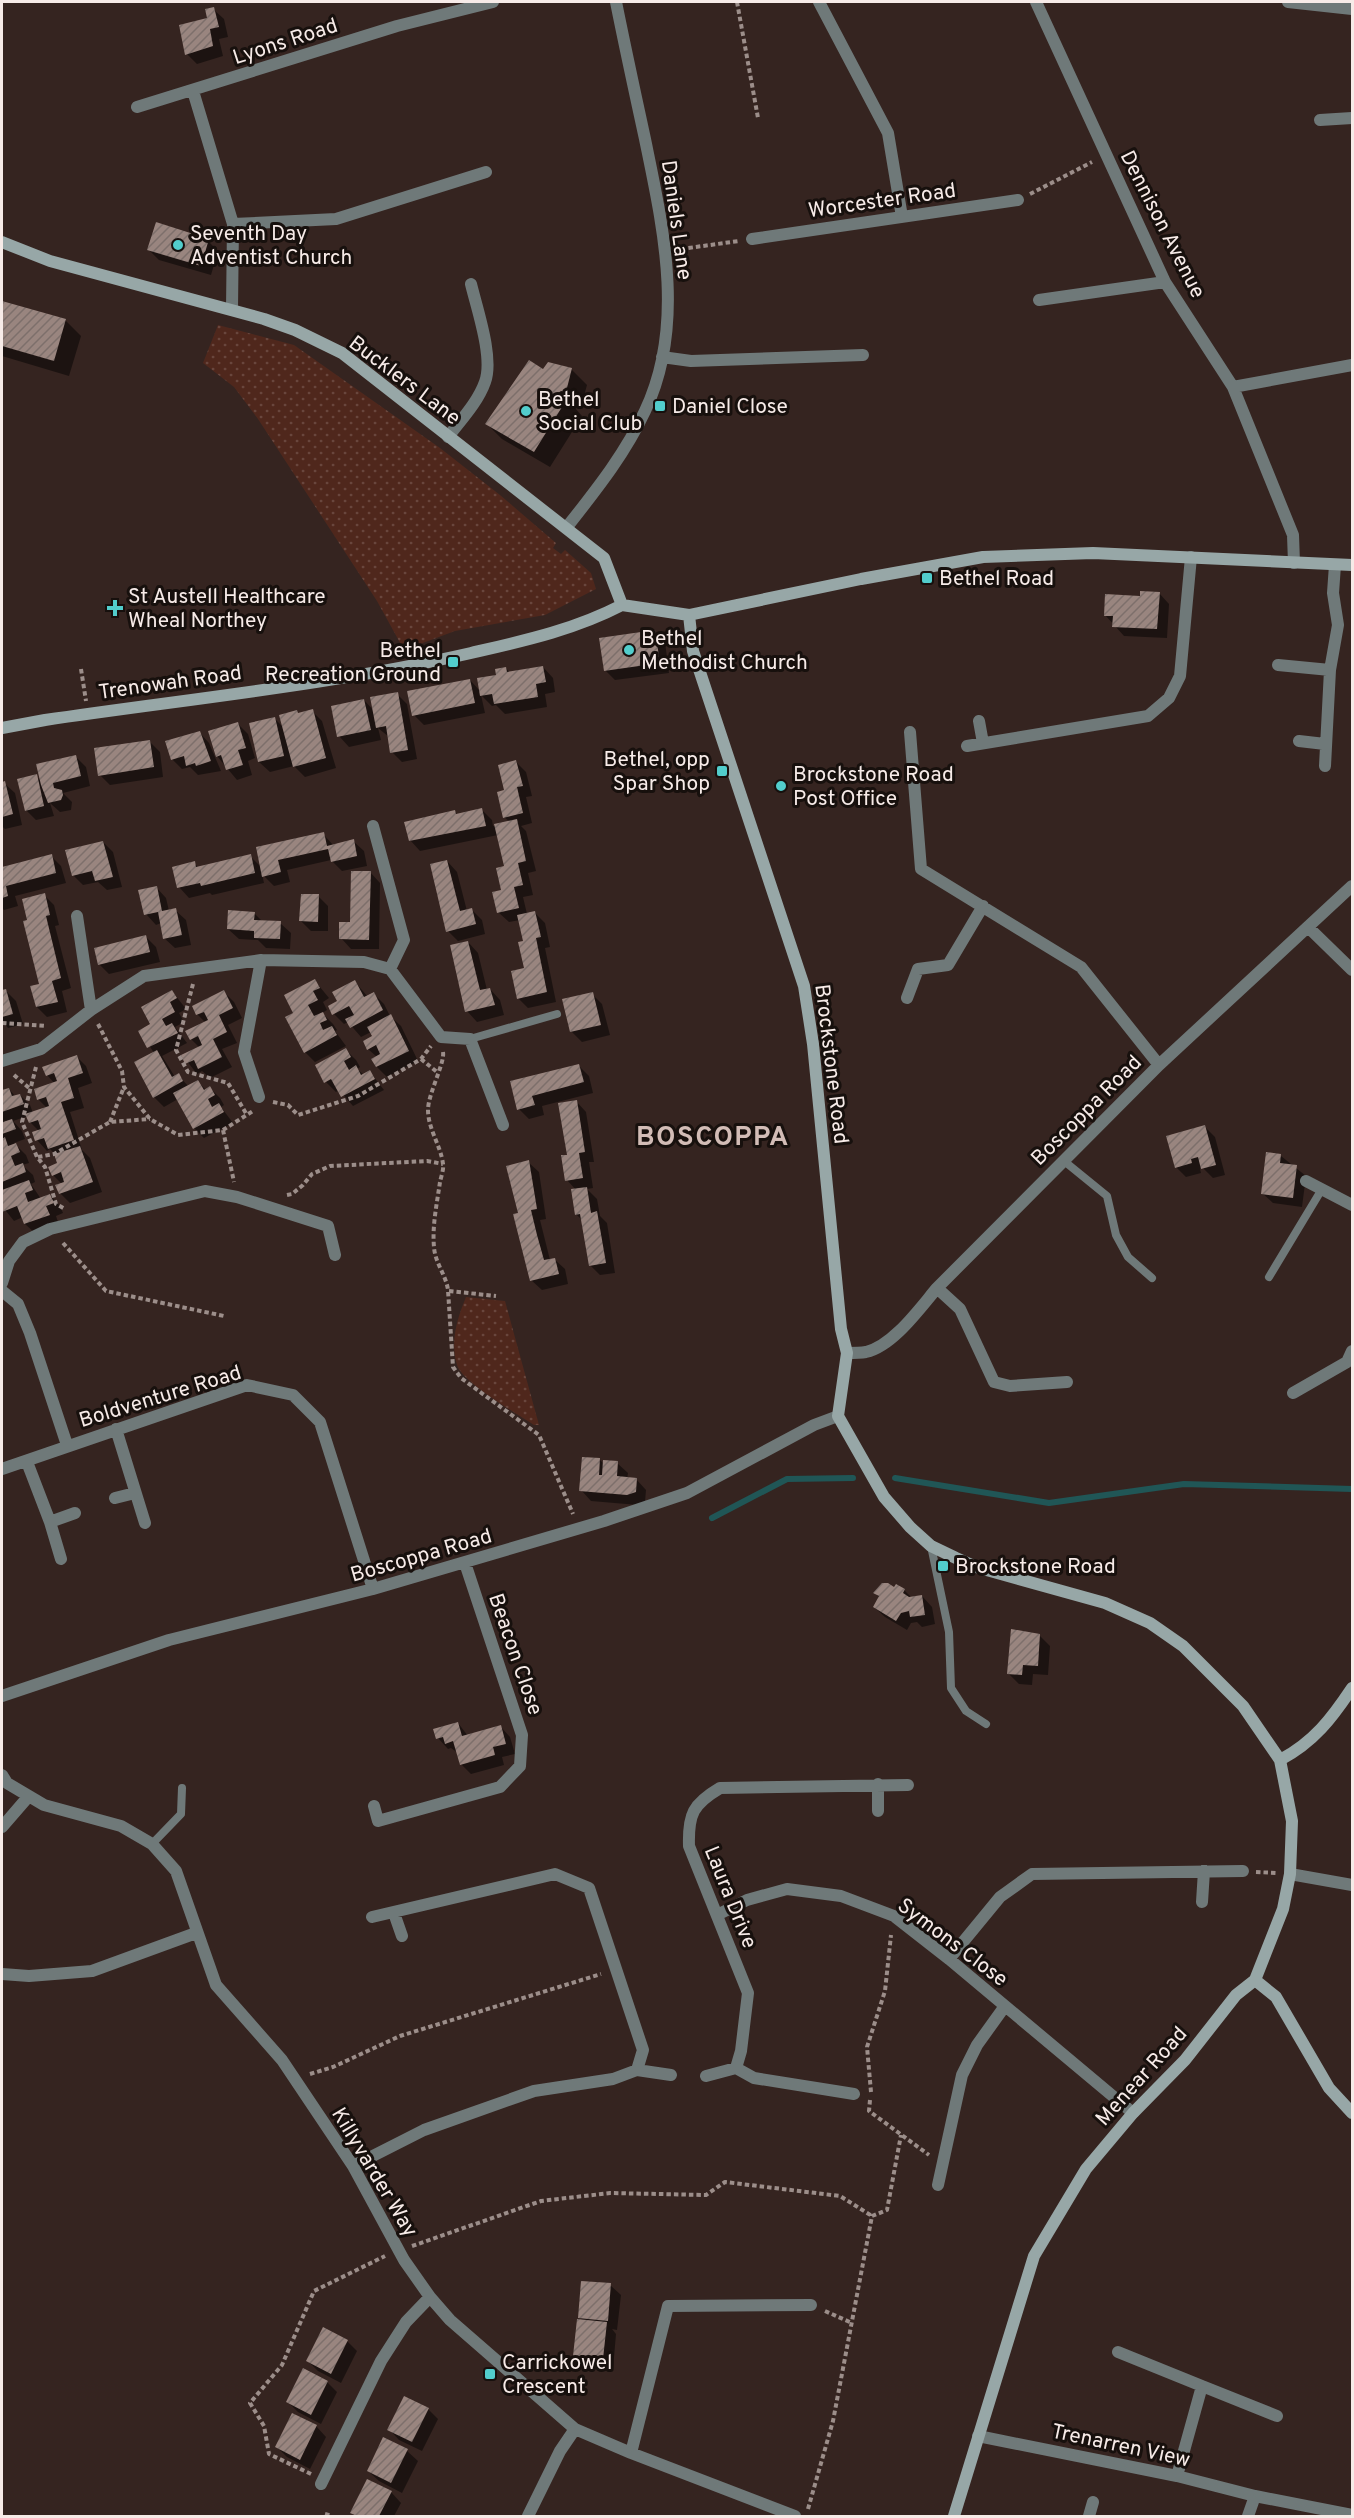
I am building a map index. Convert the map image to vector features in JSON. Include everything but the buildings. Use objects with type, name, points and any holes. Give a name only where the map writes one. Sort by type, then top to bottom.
[{"type":"street","name":"Lyons Road","points":[[137,107],[397,26],[493,2]]},
{"type":"street","name":"Daniels Lane","points":[[567,527],[612,468],[646,410],[662,357],[669,309],[662,223],[616,2]]},
{"type":"street","points":[[819,2],[888,133],[902,217]]},
{"type":"street","name":"Dennison Avenue","points":[[1036,2],[1166,282],[1233,387],[1293,535],[1294,562]]},
{"type":"street","points":[[1288,2],[1353,9]]},
{"type":"street","points":[[193,91],[233,224],[232,309]]},
{"type":"street","points":[[1320,120],[1353,118]]},
{"type":"street","points":[[233,224],[336,219],[486,172]]},
{"type":"street","name":"Worcester Road","points":[[752,239],[1018,200]]},
{"type":"street","name":"Bucklers Lane","points":[[2,242],[50,261],[232,309],[295,330],[342,353],[604,558],[622,605]]},
{"type":"street","points":[[1039,300],[1166,282]]},
{"type":"street","points":[[448,437],[474,403],[486,380],[487,354],[471,284]]},
{"type":"street","points":[[662,357],[691,361],[864,355]]},
{"type":"street","points":[[1233,387],[1353,365]]},
{"type":"street","points":[[622,605],[689,615],[838,583],[983,557],[1093,553],[1353,565]]},
{"type":"street","points":[[968,746],[1148,716],[1169,698],[1180,676],[1191,557]]},
{"type":"street","points":[[1324,766],[1330,670],[1338,625],[1333,593],[1335,565]]},
{"type":"street","name":"Trenowah Road","points":[[2,728],[56,718],[407,668],[554,633],[594,619],[622,605]]},
{"type":"street","name":"Brockstone Road","points":[[689,615],[693,651],[804,986],[813,1044],[841,1329],[847,1353],[838,1416]]},
{"type":"street","points":[[1278,665],[1330,670]]},
{"type":"street","points":[[979,721],[983,743]]},
{"type":"street","points":[[910,732],[921,869],[1080,967],[1159,1065]]},
{"type":"street","points":[[1299,741],[1325,744]]},
{"type":"street","points":[[372,826],[404,940],[390,969]]},
{"type":"street","name":"Boscoppa Road","points":[[847,1353],[867,1352],[883,1344],[903,1327],[938,1288],[1159,1065],[1353,886]]},
{"type":"street","points":[[907,998],[918,969],[948,965],[983,906]]},
{"type":"street","points":[[77,916],[91,1010]]},
{"type":"street","points":[[1309,928],[1353,970]]},
{"type":"street","points":[[261,960],[244,1052],[262,1101]]},
{"type":"street","points":[[5,1066],[41,1049],[91,1010],[144,976],[261,960],[364,962],[390,969],[441,1037],[470,1039],[503,1125]]},
{"type":"street","points":[[1306,1180],[1353,1205]]},
{"type":"street","points":[[2,1283],[9,1261],[23,1242],[50,1229],[205,1191],[237,1197],[328,1226],[336,1255]]},
{"type":"street","points":[[938,1288],[960,1309],[994,1382],[1010,1386],[1067,1382]]},
{"type":"street","name":"Boldventure Road","points":[[2,1290],[18,1304],[30,1333],[67,1445],[247,1385],[293,1395],[320,1422],[373,1589]]},
{"type":"street","points":[[1293,1393],[1347,1362],[1353,1351]]},
{"type":"street","points":[[838,1416],[884,1497],[910,1527],[931,1546],[976,1567],[1106,1603],[1150,1623],[1183,1646],[1243,1706],[1280,1760],[1294,1752],[1328,1724],[1353,1688]]},
{"type":"street","name":"Boscoppa Road","points":[[2,1696],[169,1640],[373,1589],[580,1529],[687,1493],[814,1425],[838,1416]]},
{"type":"street","points":[[116,1428],[146,1523]]},
{"type":"street","points":[[2,1469],[27,1462],[67,1445]]},
{"type":"street","points":[[27,1462],[50,1522],[61,1559]]},
{"type":"street","points":[[115,1498],[135,1493]]},
{"type":"street","points":[[50,1522],[75,1513]]},
{"type":"street","name":"Beacon Close","points":[[374,1806],[378,1821],[474,1796],[500,1787],[520,1766],[522,1735],[465,1563]]},
{"type":"street","name":"Menear Road","points":[[954,2517],[1034,2256],[1086,2169],[1133,2113],[1185,2060],[1236,1995],[1255,1980],[1283,1909],[1290,1874],[1292,1821],[1280,1760]]},
{"type":"street","name":"Killyvarder Way","points":[[2,1775],[7,1783],[44,1805],[121,1826],[152,1844],[176,1871],[196,1934],[216,1985],[282,2060],[353,2166],[399,2251],[430,2297],[450,2320],[575,2429],[795,2517]]},
{"type":"street","points":[[878,1784],[878,1811]]},
{"type":"street","name":"Laura Drive","points":[[736,2068],[741,2051],[748,1993],[689,1846],[688,1824],[699,1800],[720,1788],[908,1785]]},
{"type":"street","points":[[2,1827],[28,1797]]},
{"type":"street","points":[[1202,1902],[1204,1871]]},
{"type":"street","points":[[949,1959],[1000,1897],[1032,1874],[1244,1871]]},
{"type":"street","points":[[372,1917],[555,1874],[589,1888],[643,2050],[637,2070]]},
{"type":"street","points":[[1290,1874],[1353,1885]]},
{"type":"street","name":"Symons Close","points":[[717,1915],[747,1900],[787,1889],[841,1896],[894,1916],[949,1959],[1133,2113]]},
{"type":"street","points":[[394,1913],[402,1936]]},
{"type":"street","points":[[2,1974],[29,1976],[92,1971],[196,1934]]},
{"type":"street","points":[[1255,1980],[1276,1997],[1329,2088],[1353,2113]]},
{"type":"street","points":[[938,2185],[962,2075],[977,2045],[1005,2006]]},
{"type":"street","points":[[706,2076],[736,2068],[754,2078],[854,2094]]},
{"type":"street","points":[[353,2166],[424,2130],[534,2091],[613,2079],[637,2070],[670,2075]]},
{"type":"street","points":[[322,2482],[381,2361],[406,2322],[430,2297]]},
{"type":"street","points":[[631,2453],[668,2306],[811,2305]]},
{"type":"street","points":[[1118,2352],[1278,2416]]},
{"type":"street","points":[[1177,2476],[1202,2386]]},
{"type":"street","points":[[528,2517],[560,2451],[575,2429]]},
{"type":"street","name":"Trenarren View","points":[[978,2436],[1177,2476],[1255,2496],[1352,2512]]},
{"type":"street","points":[[1248,2517],[1255,2496]]},
{"type":"street","points":[[1089,2517],[1092,2502]]},
{"type":"lane","points":[[470,1039],[557,1014]]},
{"type":"lane","points":[[1064,1161],[1107,1196],[1116,1236],[1128,1257],[1152,1278]]},
{"type":"lane","points":[[1269,1277],[1322,1189]]},
{"type":"lane","points":[[931,1546],[949,1632],[951,1688],[966,1711],[986,1724]]},
{"type":"lane","points":[[152,1844],[181,1814],[182,1788]]},
{"type":"path","points":[[737,2],[758,118]]},
{"type":"path","points":[[1018,200],[1107,155]]},
{"type":"path","points":[[665,252],[752,239]]},
{"type":"path","points":[[81,669],[84,691]]},
{"type":"path","points":[[197,969],[176,1050],[188,1072],[228,1083],[246,1115]]},
{"type":"path","points":[[91,1010],[122,1071],[124,1087],[110,1122]]},
{"type":"path","points":[[2,1023],[69,1028]]},
{"type":"path","points":[[124,1087],[150,1119],[178,1135],[223,1130],[262,1101],[288,1105],[298,1115],[358,1096],[421,1059],[441,1037]]},
{"type":"path","points":[[41,1049],[22,1122],[37,1158],[45,1167],[56,1204]]},
{"type":"path","points":[[421,1059],[437,1072],[428,1109],[434,1138],[443,1164],[434,1247],[437,1264],[447,1282],[453,1367],[461,1378],[539,1435],[580,1529]]},
{"type":"path","points":[[5,1066],[29,1088]]},
{"type":"path","points":[[37,1158],[54,1154],[110,1122],[150,1119]]},
{"type":"path","points":[[223,1130],[237,1197]]},
{"type":"path","points":[[282,1196],[292,1194],[312,1174],[330,1166],[427,1161],[443,1164]]},
{"type":"path","points":[[50,1229],[106,1291],[224,1316]]},
{"type":"path","points":[[448,1290],[495,1296]]},
{"type":"path","points":[[1244,1871],[1290,1874]]},
{"type":"path","points":[[894,1916],[885,1991],[867,2047],[871,2087],[869,2111],[942,2166]]},
{"type":"path","points":[[294,2079],[333,2067],[400,2037],[616,1969]]},
{"type":"path","points":[[872,2216],[887,2210],[901,2135]]},
{"type":"path","points":[[322,2482],[269,2454],[264,2426],[250,2403],[282,2365],[315,2291],[399,2251],[541,2200],[610,2193],[706,2195],[725,2182],[840,2196],[872,2216]]},
{"type":"path","points":[[806,2517],[833,2421],[872,2216]]},
{"type":"path","points":[[811,2305],[852,2323]]},
{"type":"path","points":[[325,2514],[332,2517]]},
{"type":"shaded area","points":[[218,325],[294,345],[440,448],[500,495],[556,543],[553,548],[561,554],[565,550],[591,573],[596,589],[545,615],[455,631],[404,650],[377,601],[258,419],[234,387],[203,363]]},
{"type":"shaded area","points":[[466,1297],[505,1301],[539,1425],[534,1425],[479,1389],[457,1365],[454,1347],[456,1330]]},
{"type":"waterway","points":[[712,1518],[787,1479],[853,1478]]},
{"type":"waterway","points":[[895,1478],[1049,1503],[1184,1484],[1352,1489]]},
{"type":"place","name":"Seventh Day Adventist Church","points":[[178,245]]},
{"type":"place","name":"Daniel Close","points":[[660,406]]},
{"type":"place","name":"Bethel Social Club","points":[[526,411]]},
{"type":"place","name":"Bethel Road","points":[[927,578]]},
{"type":"place","name":"St Austell Healthcare Wheal Northey","points":[[115,608]]},
{"type":"place","name":"Bethel Methodist Church","points":[[629,650]]},
{"type":"place","name":"Bethel Recreation Ground","points":[[453,662]]},
{"type":"place","name":"Bethel, opp Spar Shop","points":[[722,771]]},
{"type":"place","name":"Brockstone Road Post Office","points":[[781,786]]},
{"type":"place","name":"Brockstone Road","points":[[943,1566]]},
{"type":"place","name":"Carrickowel Crescent","points":[[490,2374]]},
{"type":"district","name":"BOSCOPPA","points":[[713,1136]]}]
